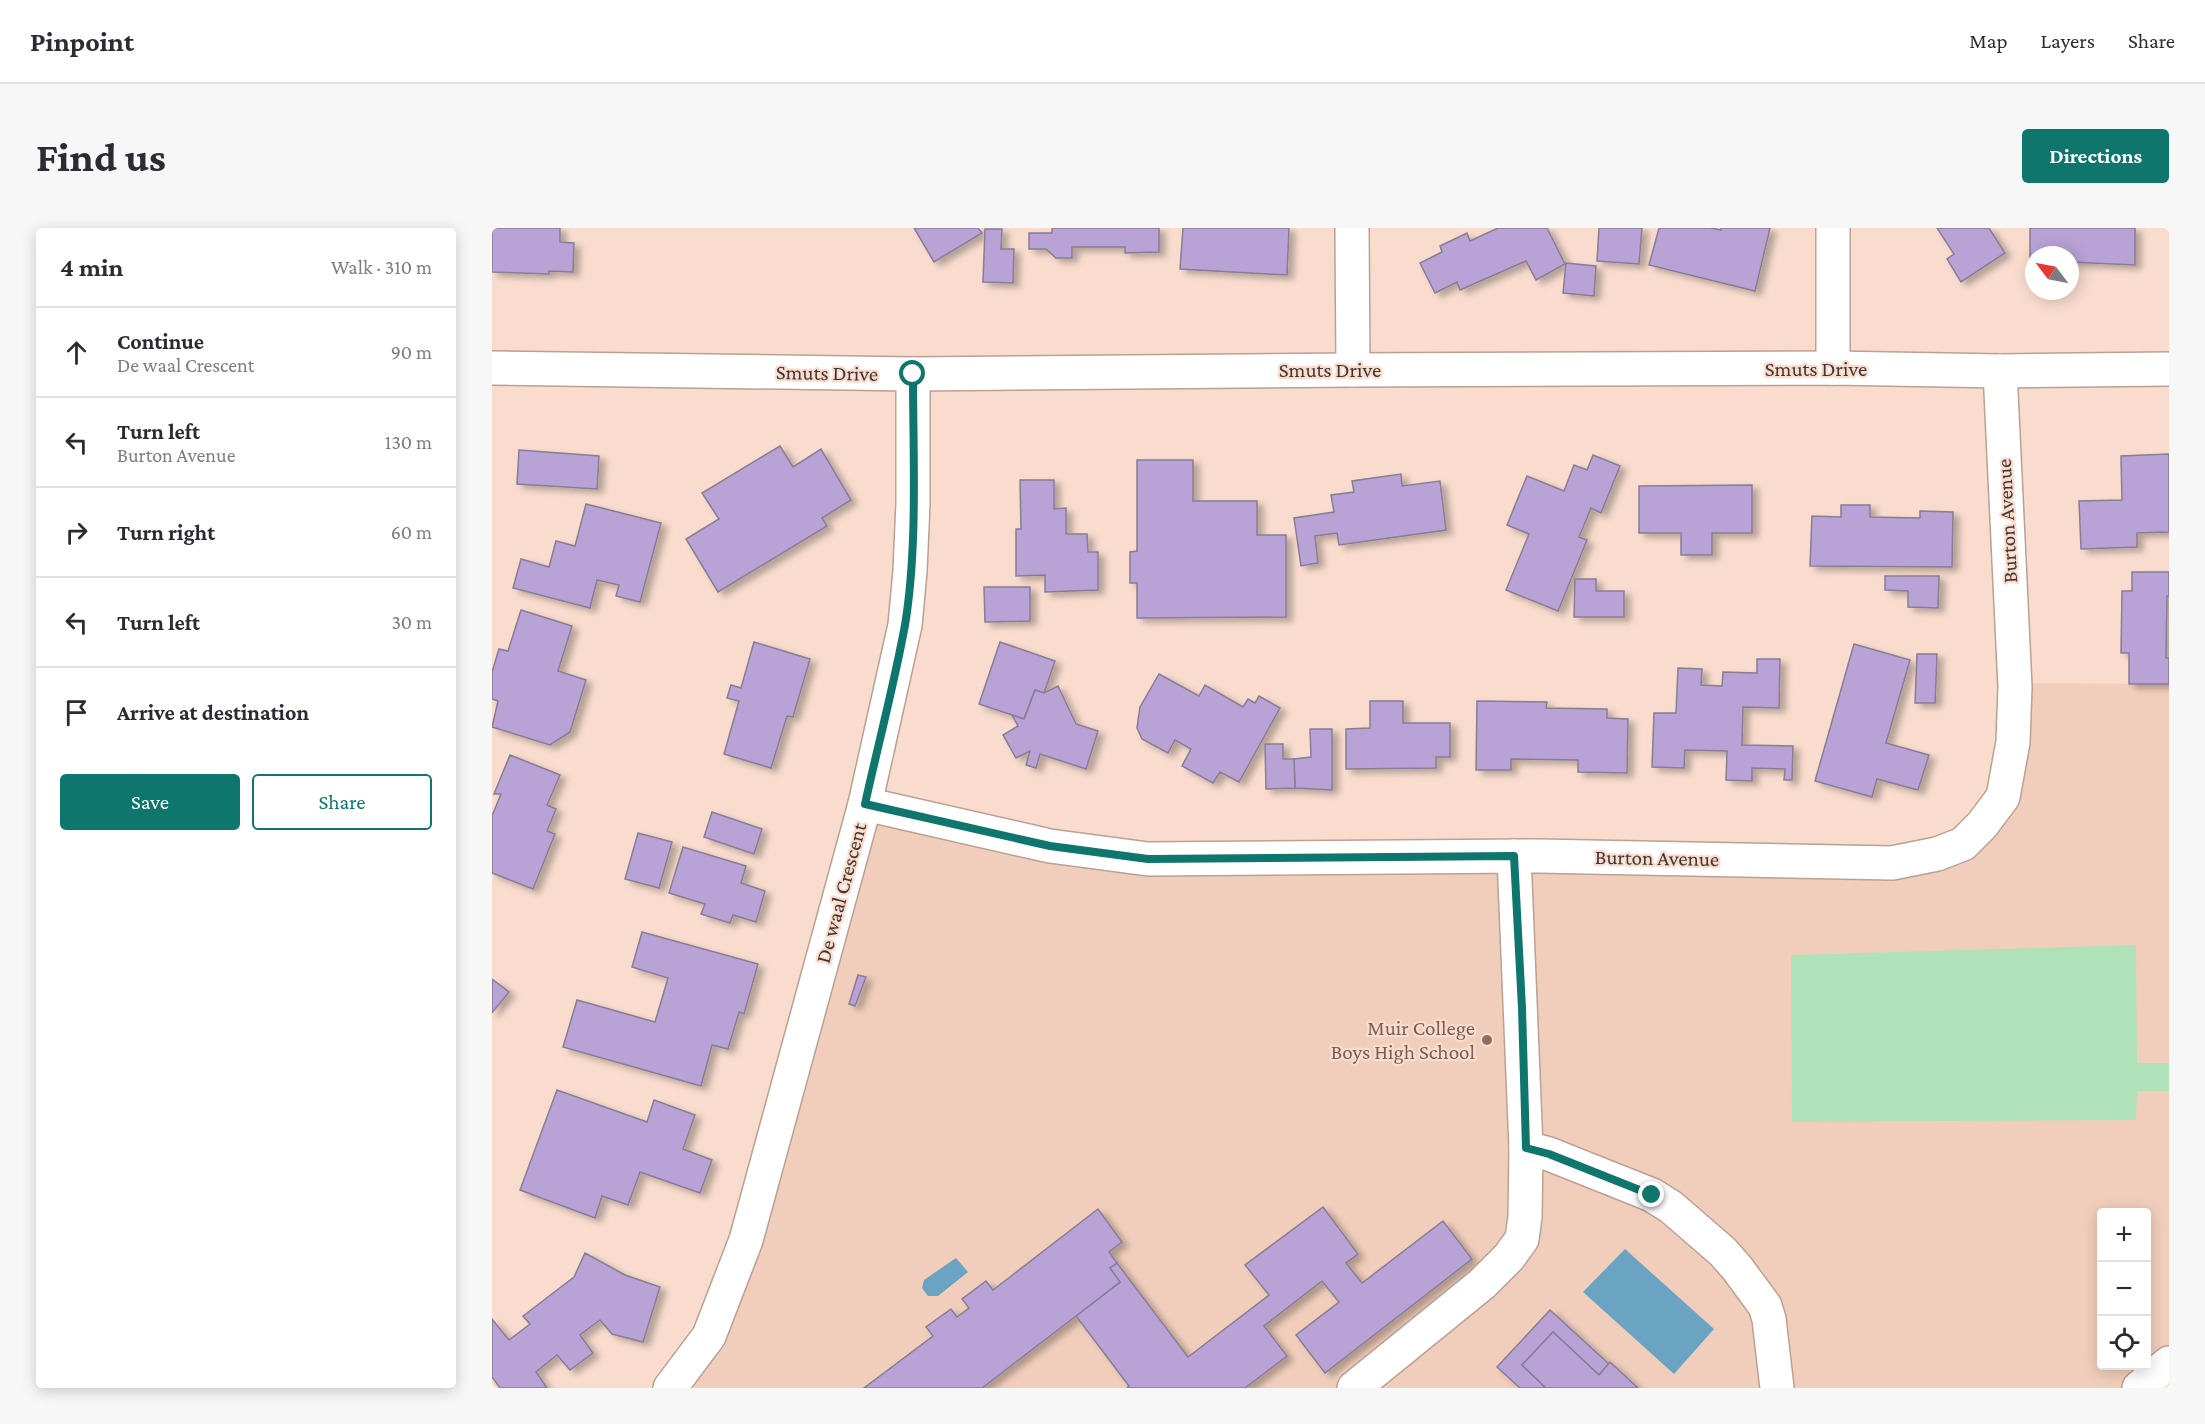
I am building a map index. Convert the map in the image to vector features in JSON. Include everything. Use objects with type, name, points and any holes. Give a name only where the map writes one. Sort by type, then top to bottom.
[{"type":"street","points":[[1352,228],[1353,370]]},
{"type":"street","points":[[1833,228],[1833,368]]},
{"type":"street","name":"Smuts Drive","points":[[492,368],[913,374],[1833,368],[2000,371],[2169,369]]},
{"type":"street","name":"Burton Avenue","points":[[865,804],[1050,846],[1148,859],[1514,856],[1892,863],[1937,854],[1963,844],[1982,825],[2003,797],[2013,742],[2015,687],[2000,371]]},
{"type":"street","name":"De waal Crescent","points":[[670,1388],[709,1336],[746,1239],[865,804],[905,625],[913,503],[913,374]]},
{"type":"street","points":[[1354,1388],[1482,1284],[1509,1257],[1522,1239],[1525,1217],[1526,1148],[1514,856]]},
{"type":"street","points":[[1526,1148],[1549,1154],[1652,1195],[1671,1207],[1723,1252],[1765,1306],[1769,1319],[1777,1388]]},
{"type":"street","points":[[2139,1388],[2169,1363]]},
{"type":"shaded area","name":"Muir College Boys High School","points":[[2013,683],[2169,684],[2169,1388],[671,1388],[696,1361],[878,805],[1048,855],[1897,866],[1997,806]]},
{"type":"green space","points":[[2136,945],[2137,1063],[2169,1063],[2169,1091],[2137,1091],[2136,1120],[1792,1122],[1791,955]]},
{"type":"water","points":[[1625,1249],[1714,1329],[1674,1374],[1583,1292]]},
{"type":"water","points":[[956,1258],[968,1272],[938,1296],[928,1296],[922,1288],[924,1280]]},
{"type":"building","points":[[492,228],[560,228],[560,242],[574,243],[573,272],[549,271],[549,274],[492,272]]},
{"type":"building","points":[[914,228],[978,228],[982,233],[934,262]]},
{"type":"building","points":[[1052,228],[1159,228],[1159,252],[1125,253],[1125,247],[1072,247],[1072,258],[1056,258],[1046,249],[1029,249],[1029,233],[1052,233]]},
{"type":"building","points":[[1183,228],[1289,228],[1287,275],[1180,269]]},
{"type":"building","points":[[1498,228],[1547,228],[1565,264],[1536,280],[1526,261],[1460,290],[1457,282],[1435,293],[1420,263],[1442,252],[1440,246],[1467,233],[1470,241]]},
{"type":"building","points":[[1599,228],[1642,228],[1639,264],[1597,261]]},
{"type":"building","points":[[1659,228],[1721,230],[1721,228],[1770,228],[1755,291],[1649,265]]},
{"type":"building","points":[[1937,228],[1989,228],[2005,253],[1961,282],[1947,259],[1954,254]]},
{"type":"building","points":[[2030,228],[2135,228],[2135,265],[2079,262],[2079,246],[2030,246]]},
{"type":"building","points":[[985,229],[1002,229],[1001,249],[1014,249],[1013,283],[983,282]]},
{"type":"building","points":[[1566,263],[1596,266],[1594,296],[1563,293]]},
{"type":"building","points":[[780,446],[793,467],[821,449],[851,500],[822,518],[827,526],[718,592],[686,539],[719,519],[702,493]]},
{"type":"building","points":[[519,450],[599,456],[597,489],[517,484]]},
{"type":"building","points":[[2169,454],[2169,532],[2137,533],[2137,547],[2081,549],[2079,501],[2122,500],[2121,456]]},
{"type":"building","points":[[1593,455],[1620,466],[1601,513],[1591,508],[1579,537],[1587,540],[1558,611],[1506,590],[1529,534],[1507,525],[1527,476],[1564,491],[1574,465],[1587,470]]},
{"type":"building","points":[[1137,460],[1193,460],[1193,501],[1257,501],[1257,535],[1286,535],[1286,617],[1137,618],[1137,583],[1130,583],[1130,552],[1137,551]]},
{"type":"building","points":[[1401,474],[1402,486],[1440,481],[1446,530],[1339,545],[1337,533],[1315,536],[1318,563],[1301,566],[1294,518],[1334,512],[1331,495],[1354,492],[1352,481]]},
{"type":"building","points":[[1020,480],[1054,480],[1054,509],[1066,508],[1066,534],[1087,534],[1088,552],[1098,552],[1098,590],[1045,592],[1045,575],[1016,576],[1016,529],[1021,529]]},
{"type":"building","points":[[1752,485],[1752,533],[1712,533],[1712,555],[1681,555],[1681,533],[1639,533],[1639,486]]},
{"type":"building","points":[[586,504],[661,523],[640,602],[616,596],[619,585],[597,580],[590,608],[513,588],[521,559],[549,567],[556,541],[575,546]]},
{"type":"building","points":[[1841,505],[1870,505],[1870,517],[1920,518],[1920,511],[1953,512],[1952,567],[1810,566],[1812,516],[1841,517]]},
{"type":"building","points":[[2132,572],[2169,572],[2166,658],[2169,658],[2169,684],[2129,684],[2129,653],[2121,653],[2122,591],[2132,591]]},
{"type":"building","points":[[1885,576],[1939,576],[1938,608],[1908,607],[1908,591],[1885,590]]},
{"type":"building","points":[[1575,579],[1596,579],[1596,591],[1624,591],[1624,617],[1574,617]]},
{"type":"building","points":[[984,587],[1030,587],[1030,621],[985,622]]},
{"type":"building","points":[[521,610],[572,626],[558,671],[586,680],[570,732],[550,745],[492,727],[498,701],[492,699],[492,672],[499,649],[508,651]]},
{"type":"building","points":[[754,642],[810,659],[793,717],[787,716],[771,768],[724,754],[739,701],[727,698],[731,685],[741,688]]},
{"type":"building","points":[[1000,642],[1055,661],[1044,693],[1035,690],[1024,719],[979,704]]},
{"type":"building","points":[[1854,644],[1910,660],[1886,743],[1929,755],[1918,790],[1877,779],[1872,797],[1815,781]]},
{"type":"building","points":[[1917,654],[1937,654],[1935,703],[1915,703]]},
{"type":"building","points":[[1757,659],[1780,659],[1779,708],[1743,707],[1742,745],[1793,746],[1792,780],[1784,780],[1785,769],[1752,768],[1752,781],[1726,780],[1727,751],[1685,750],[1684,768],[1652,767],[1654,713],[1676,713],[1678,668],[1702,669],[1701,685],[1722,686],[1723,672],[1757,673]]},
{"type":"building","points":[[1159,674],[1199,696],[1205,685],[1243,707],[1248,699],[1255,703],[1259,696],[1280,708],[1239,782],[1220,772],[1213,783],[1182,766],[1191,749],[1175,740],[1168,753],[1142,739],[1137,728],[1140,707]]},
{"type":"building","points":[[1058,686],[1076,724],[1098,731],[1086,769],[1040,754],[1036,768],[1026,765],[1030,751],[1016,758],[1003,735],[1018,726],[1012,715],[1024,719],[1035,690],[1044,693]]},
{"type":"building","points":[[1370,701],[1403,701],[1403,723],[1450,723],[1450,757],[1436,757],[1436,768],[1346,769],[1346,729],[1370,728]]},
{"type":"building","points":[[1477,701],[1547,702],[1546,708],[1607,709],[1607,718],[1628,719],[1627,773],[1578,772],[1578,760],[1511,759],[1511,770],[1476,770]]},
{"type":"building","points":[[1310,729],[1332,729],[1332,790],[1295,788],[1294,759],[1311,757]]},
{"type":"building","points":[[1265,744],[1283,744],[1283,759],[1294,759],[1295,788],[1266,789]]},
{"type":"building","points":[[510,755],[560,775],[547,805],[556,809],[547,831],[555,834],[533,889],[492,873],[492,816],[501,794],[494,794]]},
{"type":"building","points":[[712,812],[762,829],[754,854],[704,837]]},
{"type":"building","points":[[638,833],[672,842],[659,888],[625,879]]},
{"type":"building","points":[[683,847],[746,866],[741,883],[765,891],[756,922],[733,915],[730,923],[701,914],[705,904],[669,893]]},
{"type":"building","points":[[642,932],[758,964],[744,1014],[739,1012],[728,1049],[712,1045],[701,1086],[563,1047],[577,1000],[655,1022],[668,978],[632,967]]},
{"type":"building","points":[[858,975],[866,977],[855,1006],[849,1004]]},
{"type":"building","points":[[492,979],[509,992],[492,1013]]},
{"type":"building","points":[[557,1090],[647,1122],[654,1100],[695,1115],[683,1149],[712,1160],[700,1193],[640,1172],[628,1205],[602,1196],[595,1218],[520,1190]]},
{"type":"building","points":[[1323,1207],[1358,1254],[1346,1263],[1362,1283],[1443,1221],[1472,1259],[1325,1373],[1296,1335],[1339,1302],[1322,1281],[1264,1326],[1287,1356],[1245,1388],[1127,1388],[1129,1386],[1076,1316],[1120,1282],[1110,1268],[1117,1263],[1188,1357],[1269,1295],[1245,1265]]},
{"type":"building","points":[[1098,1209],[1122,1242],[1109,1252],[1117,1263],[1110,1268],[1120,1282],[982,1388],[864,1388],[933,1336],[926,1327],[951,1309],[957,1317],[969,1308],[962,1299],[986,1281],[993,1290]]},
{"type":"building","points":[[585,1253],[625,1275],[660,1287],[643,1342],[612,1334],[600,1320],[580,1335],[593,1353],[570,1370],[557,1355],[536,1372],[547,1388],[500,1388],[492,1377],[492,1319],[509,1340],[530,1324],[523,1316],[574,1277]]},
{"type":"building","points":[[1550,1310],[1609,1364],[1599,1375],[1553,1332],[1522,1365],[1546,1388],[1520,1388],[1497,1367]]},
{"type":"building","points":[[1553,1332],[1599,1375],[1610,1362],[1638,1388],[1546,1388],[1522,1365]]},
{"type":"place","name":"Muir College Boys High School","points":[[1487,1040]]},
{"type":"route","points":[[913,374],[913,503],[905,625],[865,804],[1050,846],[1148,859],[1514,856],[1526,1148],[1549,1154],[1652,1195]]}]
